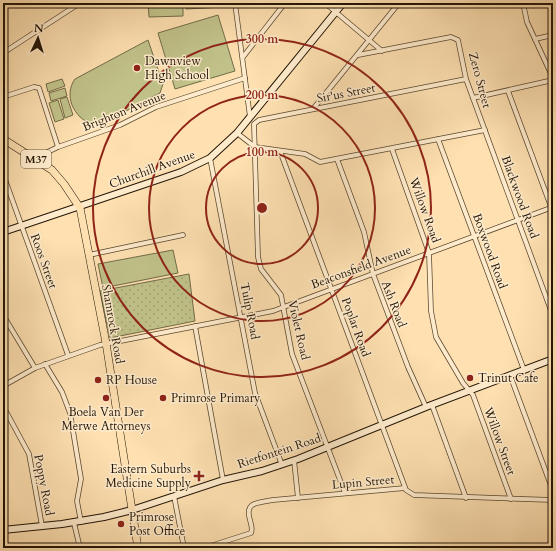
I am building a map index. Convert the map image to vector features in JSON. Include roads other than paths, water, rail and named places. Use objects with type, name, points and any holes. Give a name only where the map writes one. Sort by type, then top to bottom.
[{"type":"main road","name":"Shamrock Road","points":[[3,139],[52,170],[64,184],[80,208],[106,343],[138,548]]},
{"type":"street","points":[[3,53],[80,3]]},
{"type":"street","points":[[236,3],[250,117]]},
{"type":"street","points":[[243,57],[285,3]]},
{"type":"street","points":[[325,3],[370,39],[382,51]]},
{"type":"street","name":"Churchill Avenue","points":[[3,232],[80,208],[187,170],[210,158],[237,133],[343,3]]},
{"type":"street","points":[[313,110],[399,3]]},
{"type":"street","points":[[473,98],[508,91],[553,79],[525,16],[523,3]]},
{"type":"street","points":[[535,39],[553,35]]},
{"type":"street","name":"Zero Street","points":[[382,51],[454,38],[460,42],[466,79],[485,130]]},
{"type":"street","points":[[358,55],[382,51]]},
{"type":"street","name":"Brighton Avenue","points":[[35,158],[58,147],[120,125],[156,108],[245,78]]},
{"type":"street","name":"Sir'us Street","points":[[255,146],[255,122],[466,79]]},
{"type":"street","points":[[3,97],[34,87],[40,88],[58,147]]},
{"type":"street","points":[[508,91],[552,209]]},
{"type":"street","points":[[242,103],[248,102]]},
{"type":"street","points":[[237,133],[255,146],[305,154],[320,162],[485,130]]},
{"type":"street","name":"Blackwood Road","points":[[485,130],[553,316]]},
{"type":"street","name":"Boxwood Road","points":[[438,139],[524,370]]},
{"type":"street","name":"Violet Road","points":[[255,146],[258,257],[261,268],[278,291],[284,307],[292,354],[345,493]]},
{"type":"street","name":"Willow Road","points":[[392,148],[429,253],[432,325],[439,343],[469,391]]},
{"type":"street","name":"Poplar Road","points":[[280,151],[405,488]]},
{"type":"street","name":"Tulip Road","points":[[210,158],[255,393],[282,465]]},
{"type":"street","name":"Ash Road","points":[[337,159],[364,232],[373,274],[408,367],[429,406],[466,498]]},
{"type":"street","name":"Roos Street","points":[[3,174],[68,355]]},
{"type":"street","name":"Beaconsfield Avenue","points":[[3,386],[35,368],[68,355],[106,343],[135,338],[147,334],[172,331],[241,318],[284,307],[473,236],[552,209]]},
{"type":"street","points":[[89,255],[183,236]]},
{"type":"street","points":[[3,315],[35,368]]},
{"type":"street","points":[[195,326],[223,480]]},
{"type":"street","points":[[552,360],[553,368]]},
{"type":"street","name":"Rietfontein Road","points":[[3,530],[81,522],[132,510],[223,480],[282,465],[429,406],[552,360]]},
{"type":"street","points":[[45,364],[67,403],[81,476],[77,501],[81,522]]},
{"type":"street","points":[[510,375],[553,491]]},
{"type":"street","name":"Willow Street","points":[[469,391],[473,395],[511,499]]},
{"type":"street","name":"Poppy Road","points":[[3,406],[29,454],[42,526]]},
{"type":"street","points":[[294,460],[298,498]]},
{"type":"street","name":"Lupin Street","points":[[204,548],[222,546],[251,533],[252,528],[248,514],[251,505],[273,500],[405,488],[414,495],[553,500]]},
{"type":"street","points":[[174,496],[184,548]]},
{"type":"street","points":[[74,523],[80,548]]},
{"type":"street","points":[[3,538],[8,548]]},
{"type":"street","points":[[430,548],[438,548]]},
{"type":"place","name":"Dawnview High School","points":[[137,68]]},
{"type":"place","name":"Trinut Cafe","points":[[470,378]]},
{"type":"place","name":"RP House","points":[[98,380]]},
{"type":"place","name":"Boela Van Der Merwe Attorneys","points":[[106,398]]},
{"type":"place","name":"Primrose Primary","points":[[163,398]]},
{"type":"place","name":"Eastern Suburbs Medicine Supply","points":[[199,476]]},
{"type":"place","name":"Primrose Post Office","points":[[121,524]]}]
